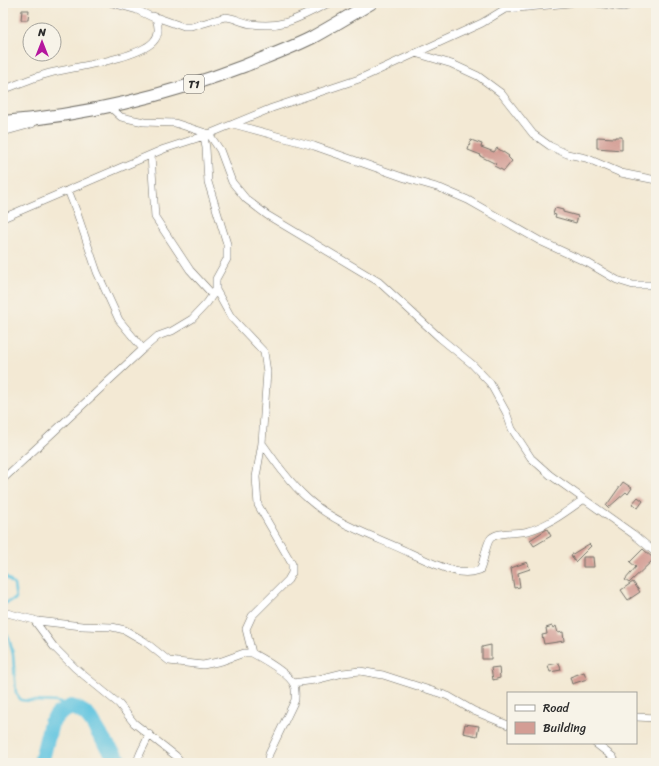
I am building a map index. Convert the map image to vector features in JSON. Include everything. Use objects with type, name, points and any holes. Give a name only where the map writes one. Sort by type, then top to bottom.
[{"type":"highway","name":"T1","points":[[3,122],[43,119],[110,107],[175,90],[265,58],[310,38],[365,5]]},
{"type":"street","points":[[112,3],[184,27],[191,27],[224,17],[230,17],[243,23],[277,24],[298,19],[329,3]]},
{"type":"street","points":[[3,218],[151,155],[206,135],[272,108],[359,79],[482,23],[515,3]]},
{"type":"street","points":[[505,9],[570,3]]},
{"type":"street","points":[[596,3],[625,7],[630,3]]},
{"type":"street","points":[[3,90],[48,73],[115,59],[136,52],[152,43],[158,32],[158,24],[156,19],[150,16]]},
{"type":"street","points":[[415,53],[452,64],[478,76],[501,93],[533,134],[550,146],[567,154],[586,158],[621,173],[656,180]]},
{"type":"street","points":[[110,107],[121,117],[144,122],[175,122],[206,135],[220,150],[232,182],[246,199],[267,215],[379,282],[440,338],[472,364],[490,383],[506,412],[512,429],[531,458],[550,475],[634,534],[656,552]]},
{"type":"street","points":[[3,132],[32,124],[43,119]]},
{"type":"street","points":[[233,124],[314,146],[405,178],[440,188],[468,200],[540,241],[617,280],[634,285],[656,285]]},
{"type":"street","points":[[3,479],[158,336],[192,319],[214,293],[216,279],[227,259],[226,244],[208,182],[206,135]]},
{"type":"street","points":[[151,155],[155,217],[190,270],[214,293],[231,317],[264,352],[267,372],[262,443],[256,477],[258,505],[292,564],[292,573],[288,580],[252,616],[246,628],[252,653]]},
{"type":"street","points":[[68,190],[97,272],[119,320],[143,349]]},
{"type":"street","points":[[262,443],[280,469],[307,499],[327,514],[363,533],[458,572],[472,573],[480,570],[490,538],[495,535],[528,531],[560,517],[584,499]]},
{"type":"street","points":[[3,612],[34,620],[82,626],[112,627],[125,630],[144,641],[169,660],[203,665],[222,661],[244,653],[252,653],[275,666],[293,683],[296,691],[295,700],[269,754],[267,763]]},
{"type":"street","points":[[34,620],[54,647],[75,668],[119,704],[134,723],[176,756],[182,763]]},
{"type":"street","points":[[293,683],[360,671],[390,677],[448,696],[474,711],[507,724]]},
{"type":"street","points":[[637,717],[656,718]]},
{"type":"street","points":[[137,763],[138,755],[147,742],[149,734]]},
{"type":"street","points":[[596,744],[613,757],[616,763]]},
{"type":"building","points":[[22,10],[29,10],[28,20],[21,20]]},
{"type":"building","points":[[597,137],[622,137],[622,150],[597,148]]},
{"type":"building","points":[[471,140],[482,144],[481,147],[494,152],[497,148],[509,156],[508,157],[512,161],[504,171],[494,166],[496,164],[480,156],[481,155],[468,150]]},
{"type":"building","points":[[555,208],[578,216],[576,223],[555,217],[556,215],[553,214]]},
{"type":"building","points":[[623,482],[632,488],[628,494],[626,492],[608,508],[606,506]]},
{"type":"building","points":[[638,497],[643,501],[638,508],[632,504]]},
{"type":"building","points":[[547,529],[551,536],[534,546],[530,540]]},
{"type":"building","points":[[589,544],[591,546],[575,562],[571,555]]},
{"type":"building","points":[[643,549],[654,559],[629,583],[625,580],[636,567],[630,562]]},
{"type":"building","points":[[583,557],[593,557],[594,567],[583,567]]},
{"type":"building","points":[[527,562],[530,569],[518,573],[520,587],[514,588],[511,568]]},
{"type":"building","points":[[633,582],[640,592],[628,600],[621,590]]},
{"type":"building","points":[[552,626],[553,628],[556,626],[558,633],[563,632],[564,641],[544,644],[542,635],[547,634],[546,628]]},
{"type":"building","points":[[491,645],[491,659],[482,659],[482,647]]},
{"type":"building","points":[[559,663],[561,670],[550,672],[548,665]]},
{"type":"building","points":[[499,667],[500,678],[493,680],[491,668]]},
{"type":"building","points":[[584,672],[587,679],[572,684],[570,677]]},
{"type":"building","points":[[465,724],[479,726],[477,736],[463,733]]},
{"type":"waterway","points":[[3,574],[14,585],[16,599],[3,604]]},
{"type":"waterway","points":[[3,630],[9,638],[13,654],[16,693],[21,700],[53,702],[65,704],[71,707]]},
{"type":"waterway","points":[[41,763],[51,723],[58,714],[71,707],[87,715],[107,745],[122,763]]}]
